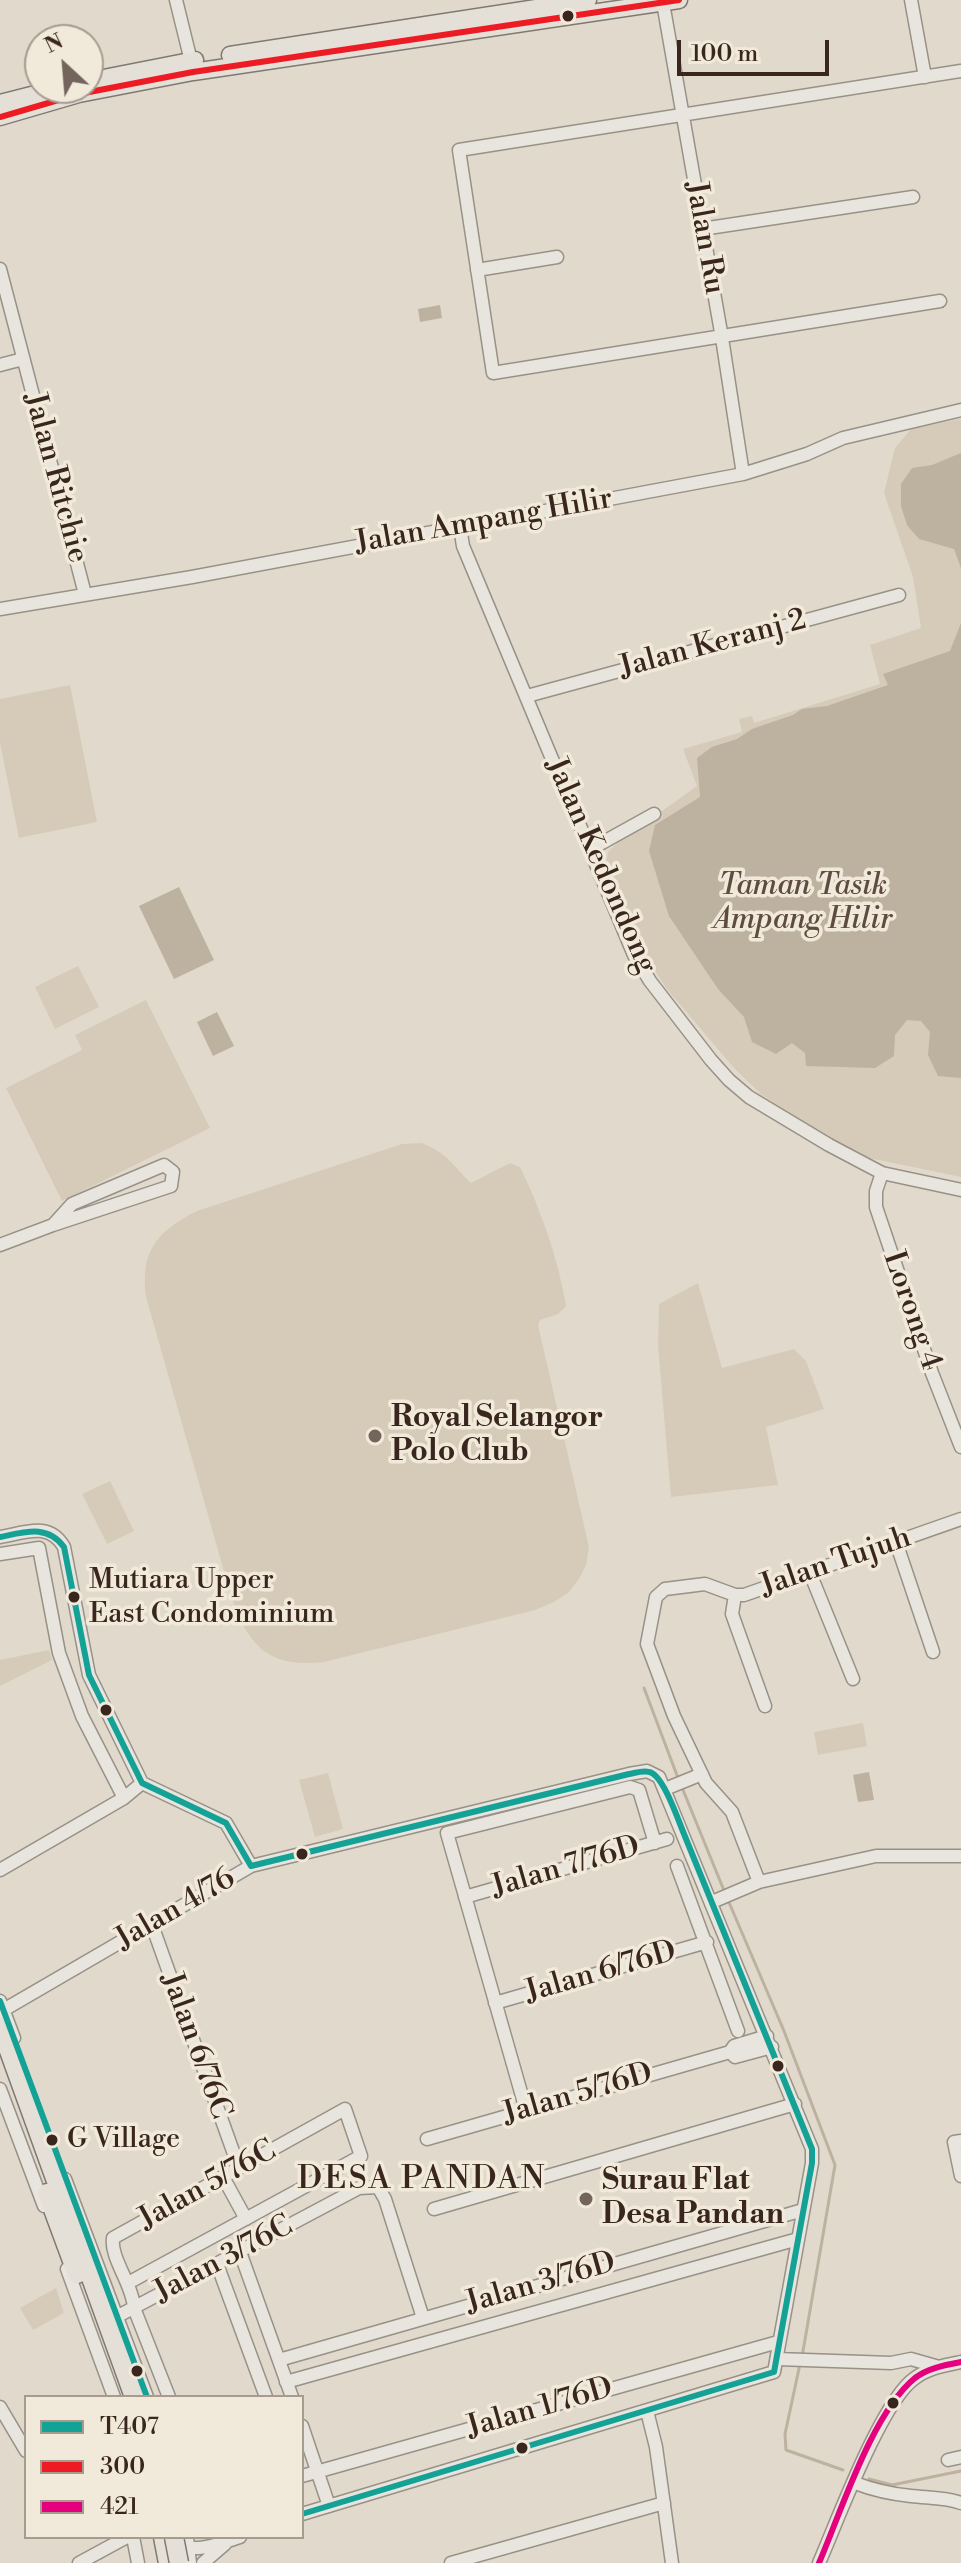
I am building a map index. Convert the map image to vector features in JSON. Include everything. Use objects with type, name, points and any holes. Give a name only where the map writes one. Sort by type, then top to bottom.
[{"type":"highway","points":[[1,2012],[131,2395]]},
{"type":"highway","points":[[0,2061],[121,2395]]},
{"type":"main road","points":[[104,78],[191,61],[588,0]]},
{"type":"main road","points":[[0,117],[79,94],[193,72],[671,1]]},
{"type":"main road","points":[[0,103],[24,97]]},
{"type":"street","points":[[176,0],[191,61]]},
{"type":"street","points":[[911,0],[925,77]]},
{"type":"street","name":"Jalan Ru","points":[[671,1],[683,116],[743,474]]},
{"type":"street","points":[[940,301],[493,373],[459,150],[961,71]]},
{"type":"street","points":[[702,229],[913,197]]},
{"type":"street","points":[[477,270],[557,257]]},
{"type":"street","name":"Jalan Ritchie","points":[[0,269],[85,594]]},
{"type":"street","points":[[0,365],[23,359]]},
{"type":"street","name":"Jalan Ampang Hilir","points":[[0,609],[743,474],[807,454],[843,438],[961,410]]},
{"type":"street","name":"Jalan Kedondong","points":[[460,527],[463,546],[634,955],[658,992],[729,1080],[749,1097],[882,1173],[961,1190]]},
{"type":"street","name":"Jalan Keranj 2","points":[[527,696],[899,595]]},
{"type":"street","points":[[591,849],[654,814]]},
{"type":"street","points":[[0,1245],[171,1186],[173,1172],[164,1165],[72,1204],[53,1225]]},
{"type":"street","name":"Lorong 4","points":[[882,1173],[876,1207],[961,1447]]},
{"type":"street","name":"Jalan Tujuh","points":[[696,1776],[649,1654],[646,1635],[656,1597],[665,1589],[705,1584],[735,1595],[744,1595],[961,1519]]},
{"type":"street","points":[[0,1537],[47,1530],[57,1536],[64,1547],[89,1675],[142,1783],[226,1823],[251,1866]]},
{"type":"street","points":[[896,1542],[933,1652]]},
{"type":"street","points":[[0,1554],[39,1548],[59,1653],[78,1707],[124,1798]]},
{"type":"street","points":[[810,1573],[853,1679]]},
{"type":"street","points":[[735,1595],[732,1614],[765,1706]]},
{"type":"street","name":"Jalan 4/76","points":[[1,2012],[251,1866],[629,1774],[654,1773],[671,1787]]},
{"type":"street","points":[[304,2513],[774,2372],[812,2149],[671,1787],[696,1776],[706,1783],[732,1812],[759,1882]]},
{"type":"street","points":[[0,1870],[124,1798],[142,1783]]},
{"type":"street","name":"Jalan 7/76D","points":[[630,1787],[639,1790],[661,1841],[465,1897],[447,1833],[630,1787]]},
{"type":"street","points":[[717,1900],[759,1882],[884,1855],[961,1856]]},
{"type":"street","points":[[677,1866],[738,2031]]},
{"type":"street","points":[[465,1897],[526,2110]]},
{"type":"street","name":"Jalan 6/76C","points":[[152,1925],[239,2168]]},
{"type":"street","name":"Jalan 6/76D","points":[[495,2003],[707,1942]]},
{"type":"street","points":[[1,2012],[146,2395]]},
{"type":"street","points":[[0,2035],[131,2395]]},
{"type":"street","name":"Jalan 5/76D","points":[[427,2139],[730,2052],[735,2057],[769,2041]]},
{"type":"street","points":[[0,2089],[113,2395]]},
{"type":"street","points":[[434,2209],[795,2104]]},
{"type":"street","name":"Jalan 5/76C","points":[[128,2283],[112,2245],[113,2238],[345,2109],[361,2156],[246,2219]]},
{"type":"street","points":[[961,2141],[954,2142],[961,2176]]},
{"type":"street","points":[[168,2395],[134,2308],[134,2296],[128,2283],[246,2219],[223,2177]]},
{"type":"street","name":"Jalan 3/76C","points":[[118,2316],[359,2188],[378,2187],[385,2199],[423,2318]]},
{"type":"street","name":"Jalan 3/76D","points":[[279,2360],[803,2210]]},
{"type":"street","points":[[286,2382],[798,2239]]},
{"type":"street","points":[[240,2252],[291,2395]]},
{"type":"street","points":[[217,2264],[265,2395]]},
{"type":"street","name":"Jalan 1/76D","points":[[304,2475],[778,2342]]},
{"type":"street","points":[[777,2359],[891,2363],[911,2359],[939,2367]]},
{"type":"street","points":[[819,2563],[886,2417],[909,2383],[923,2373],[961,2362]]},
{"type":"street","points":[[891,2363],[909,2383]]},
{"type":"street","points":[[0,2407],[24,2448]]},
{"type":"street","points":[[647,2411],[656,2447],[672,2563]]},
{"type":"street","points":[[304,2432],[329,2506]]},
{"type":"street","points":[[855,2483],[878,2492],[947,2498],[961,2503]]},
{"type":"street","points":[[451,2563],[664,2503]]},
{"type":"street","points":[[79,2563],[123,2539]]},
{"type":"street","points":[[133,2539],[138,2563]]},
{"type":"street","points":[[176,2547],[197,2550],[232,2539]]},
{"type":"street","points":[[203,2563],[234,2539]]},
{"type":"street","points":[[176,2547],[190,2563]]},
{"type":"green space","name":"Taman Tasik Ampang Hilir","points":[[961,419],[961,1177],[869,1158],[817,1131],[762,1095],[734,1068],[666,988],[637,942],[606,863],[608,852],[616,844],[697,786],[683,749],[742,732],[739,719],[752,716],[754,723],[880,684],[870,645],[921,628],[913,577],[884,493],[895,448],[912,428]]},
{"type":"green space","points":[[70,685],[97,822],[19,838],[0,743],[0,699]]},
{"type":"green space","points":[[78,966],[99,1007],[55,1029],[35,987]]},
{"type":"green space","points":[[146,1000],[210,1128],[62,1201],[6,1088],[82,1050],[75,1035]]},
{"type":"green space","name":"Royal Selangor Polo Club","points":[[422,1143],[445,1156],[471,1183],[510,1163],[520,1167],[542,1217],[566,1306],[558,1314],[540,1320],[538,1325],[589,1547],[586,1565],[568,1593],[535,1610],[324,1662],[288,1661],[263,1650],[254,1641],[245,1629],[231,1596],[146,1297],[149,1255],[154,1244],[171,1226],[197,1211],[402,1144]]},
{"type":"green space","points":[[698,1283],[722,1368],[794,1349],[806,1361],[824,1409],[766,1427],[778,1485],[671,1497],[658,1346],[659,1304]]},
{"type":"green space","points":[[110,1481],[134,1531],[107,1544],[82,1494]]},
{"type":"green space","points":[[49,1650],[52,1660],[0,1686],[0,1660]]},
{"type":"green space","points":[[863,1723],[867,1746],[818,1755],[814,1732]]},
{"type":"green space","points":[[328,1773],[343,1829],[315,1837],[299,1780]]},
{"type":"green space","points":[[56,2288],[64,2313],[33,2330],[20,2308]]},
{"type":"shaded area","points":[[440,305],[442,318],[420,322],[418,309]]},
{"type":"shaded area","points":[[961,453],[961,568],[954,549],[919,539],[907,525],[901,506],[901,484],[912,468],[932,465]]},
{"type":"shaded area","name":"Taman Tasik Ampang Hilir","points":[[961,623],[961,1078],[938,1076],[928,1055],[930,1032],[921,1021],[907,1020],[895,1035],[894,1056],[875,1068],[806,1066],[805,1053],[792,1043],[776,1054],[752,1042],[744,1017],[718,989],[669,916],[649,851],[655,825],[700,797],[697,758],[712,747],[802,709],[827,706],[888,685],[883,674],[950,651]]},
{"type":"shaded area","points":[[179,887],[214,960],[174,979],[139,906]]},
{"type":"shaded area","points":[[217,1012],[234,1046],[213,1056],[197,1022]]},
{"type":"shaded area","points":[[869,1772],[874,1800],[858,1802],[853,1775]]},
{"type":"waterway","points":[[644,1688],[678,1778]]},
{"type":"waterway","points":[[681,1785],[725,1893]]},
{"type":"waterway","points":[[728,1900],[784,2031],[835,2165],[802,2357]]},
{"type":"waterway","points":[[800,2364],[785,2434],[786,2450],[843,2470]]},
{"type":"waterway","points":[[869,2479],[892,2485],[961,2471]]},
{"type":"transit line","name":"300","points":[[0,117],[79,94],[193,72],[679,0]]},
{"type":"transit line","name":"T407","points":[[0,1537],[43,1532],[64,1547],[89,1675],[142,1783],[226,1823],[251,1866],[629,1774],[644,1771],[654,1775],[674,1809],[812,2149],[774,2372],[304,2513]]},
{"type":"transit line","name":"T407","points":[[0,2001],[146,2395]]},
{"type":"transit line","name":"421","points":[[819,2563],[859,2464],[899,2394],[925,2372],[961,2362]]},
{"type":"place","name":"Royal Selangor Polo Club","points":[[375,1436]]},
{"type":"place","name":"Mutiara Upper East Condominium","points":[[74,1597]]},
{"type":"place","name":"G Village","points":[[52,2140]]},
{"type":"place","name":"Surau Flat Desa Pandan","points":[[586,2199]]},
{"type":"district","name":"DESA PANDAN","points":[[422,2180]]}]
